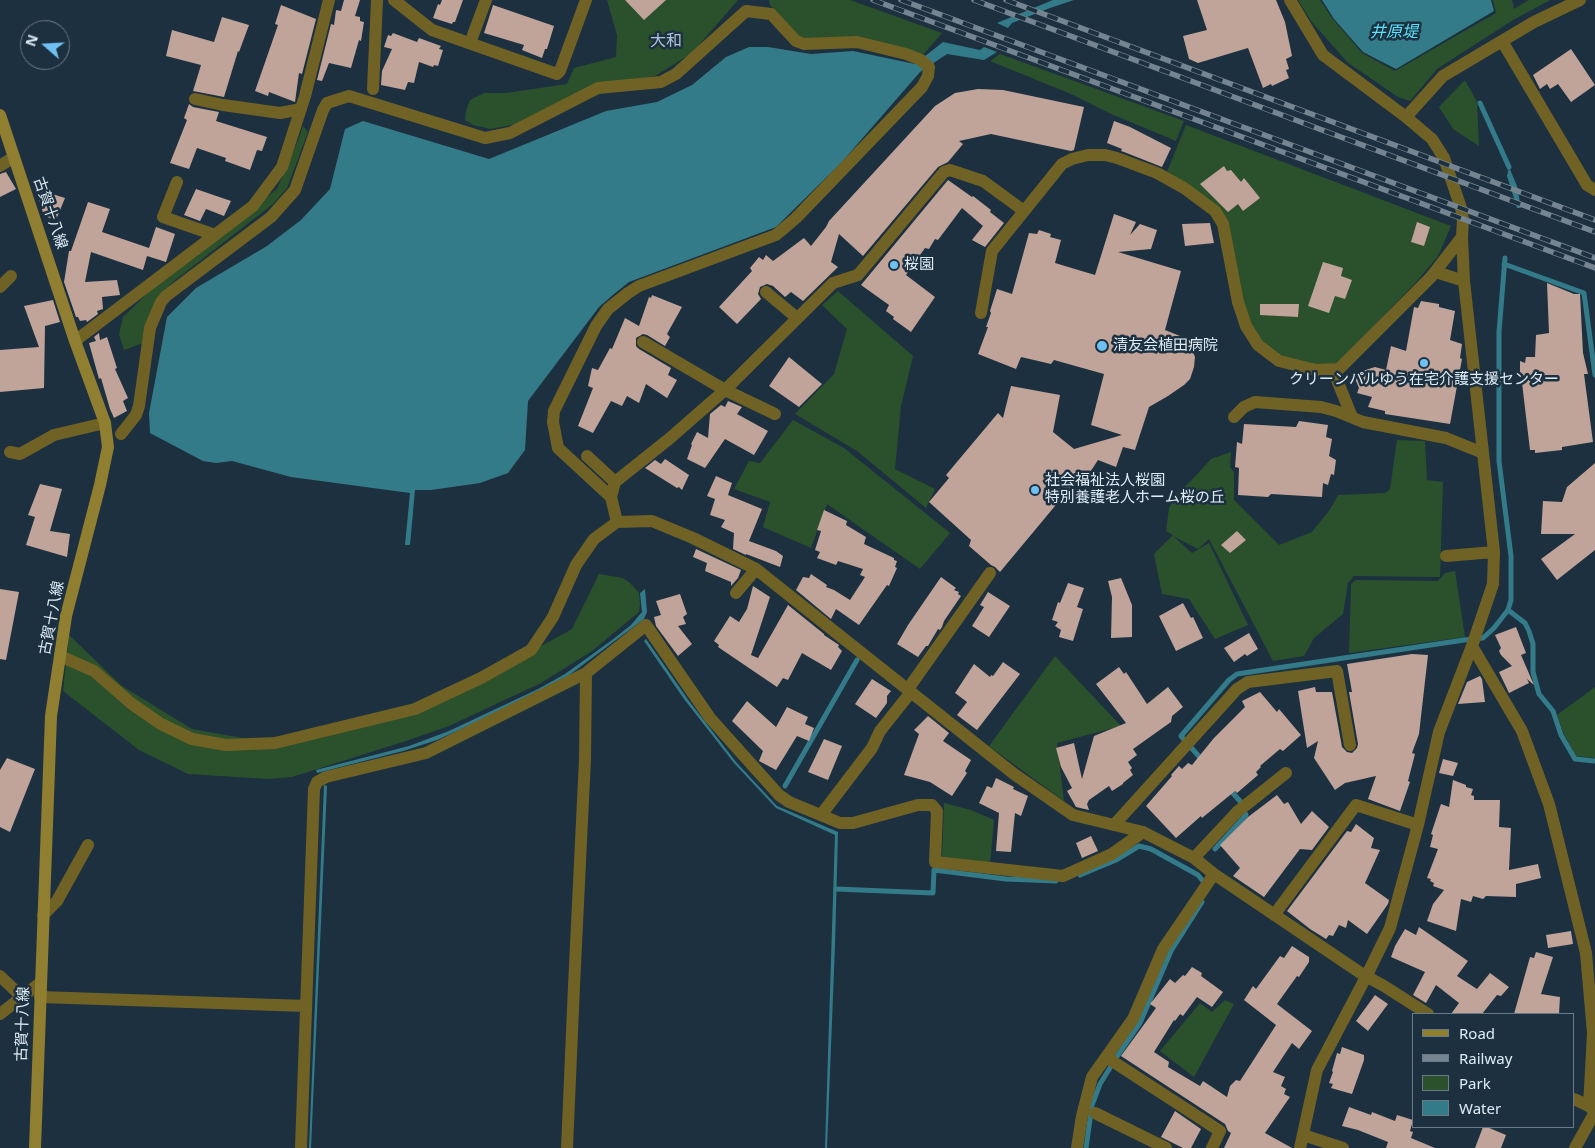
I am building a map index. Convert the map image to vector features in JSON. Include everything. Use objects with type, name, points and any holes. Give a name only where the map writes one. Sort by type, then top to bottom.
[{"type":"main road","name":"古賀十八線","points":[[0,115],[75,341],[105,423],[108,447],[66,616],[51,716],[35,1148]]},
{"type":"street","points":[[75,341],[253,206],[282,167],[301,109],[329,0]]},
{"type":"street","points":[[373,88],[377,0]]},
{"type":"street","points":[[394,0],[432,30],[557,74],[560,71],[586,0]]},
{"type":"street","points":[[470,43],[486,0]]},
{"type":"street","points":[[1290,0],[1323,54],[1432,139],[1444,158],[1463,219],[1464,281],[1494,552],[1492,584],[1472,646],[1439,732],[1418,825],[1390,928],[1317,1070],[1300,1148]]},
{"type":"street","points":[[1406,117],[1443,76],[1534,22],[1580,0]]},
{"type":"street","points":[[121,434],[136,415],[139,406],[150,328],[161,302],[166,296],[271,217],[295,190],[323,110],[328,104],[349,96],[485,138],[510,133],[598,88],[661,82],[676,74],[746,10],[770,14],[796,41],[804,44],[856,42],[906,54],[922,60],[929,67],[928,76],[922,87],[796,218],[776,235],[639,286],[608,309],[596,326],[554,410],[553,422],[558,448],[610,497],[617,522]]},
{"type":"street","points":[[1502,41],[1587,185],[1595,190]]},
{"type":"street","points":[[195,99],[223,105],[280,112],[301,109]]},
{"type":"street","points":[[980,313],[992,251],[1062,164],[1088,155],[1105,155],[1117,158],[1157,174],[1184,188],[1215,211],[1223,224],[1238,302],[1246,326],[1258,346],[1279,361],[1316,370],[1339,369],[1436,272],[1462,238]]},
{"type":"street","points":[[0,166],[14,157]]},
{"type":"street","points":[[610,497],[615,482],[725,390],[833,284],[858,275],[944,172],[950,170],[983,181],[1024,211]]},
{"type":"street","points":[[177,182],[162,217],[215,235]]},
{"type":"street","points":[[1436,272],[1464,281]]},
{"type":"street","points":[[0,287],[11,276]]},
{"type":"street","points":[[766,292],[797,318]]},
{"type":"street","points":[[643,342],[725,390],[775,414]]},
{"type":"street","points":[[1333,370],[1352,417]]},
{"type":"street","points":[[1234,417],[1244,407],[1255,402],[1321,407],[1363,422],[1446,438],[1483,453]]},
{"type":"street","points":[[10,452],[20,454],[54,436],[105,423]]},
{"type":"street","points":[[587,456],[615,482]]},
{"type":"street","points":[[60,656],[94,671],[140,709],[162,724],[192,739],[226,745],[275,742],[415,709],[481,678],[531,650],[552,617],[576,565],[594,539],[617,522],[652,521],[693,538],[756,569],[1014,774],[1072,815],[1143,832],[1194,858],[1214,874],[1366,977],[1426,1013]]},
{"type":"street","points":[[1446,556],[1494,552]]},
{"type":"street","points":[[736,593],[756,569]]},
{"type":"street","points":[[821,815],[872,748],[880,731],[990,573]]},
{"type":"street","points":[[301,1148],[314,789],[317,782],[326,777],[426,753],[586,674],[646,625],[710,718],[779,795],[790,802],[840,823],[853,822],[918,804],[932,805],[937,811],[935,862],[1063,876],[1112,854],[1143,832]]},
{"type":"street","points":[[1472,646],[1522,731],[1549,804],[1590,952],[1594,1033],[1593,1110],[1575,1148]]},
{"type":"street","points":[[1114,825],[1237,688],[1248,682],[1337,671],[1350,745]]},
{"type":"street","points":[[567,1148],[585,760],[586,674]]},
{"type":"street","points":[[1194,858],[1237,812],[1286,773]]},
{"type":"street","points":[[1274,915],[1356,805],[1418,825]]},
{"type":"street","points":[[43,915],[57,901],[88,846]]},
{"type":"street","points":[[1077,1148],[1082,1116],[1092,1077],[1133,1018],[1163,949],[1214,874]]},
{"type":"street","points":[[0,976],[22,997]]},
{"type":"street","points":[[0,1014],[40,983]]},
{"type":"street","points":[[40,997],[306,1006]]},
{"type":"street","points":[[1106,1057],[1220,1131],[1212,1148]]},
{"type":"street","points":[[1575,1100],[1593,1110]]},
{"type":"street","points":[[1095,1113],[1166,1148]]},
{"type":"street","points":[[1303,1135],[1343,1148]]},
{"type":"green space","points":[[607,0],[738,0],[692,53],[655,76],[621,82],[517,124],[490,129],[473,125],[465,120],[470,100],[484,93],[506,93],[567,84],[574,68],[616,57],[617,35]]},
{"type":"green space","points":[[769,0],[850,0],[942,33],[923,55],[806,40],[799,37],[770,5]]},
{"type":"green space","points":[[1298,0],[1320,0],[1332,18],[1362,53],[1395,71],[1496,13],[1493,0],[1512,0],[1514,9],[1529,0],[1550,0],[1513,20],[1437,69],[1410,101],[1398,97],[1347,62],[1311,21]]},
{"type":"green space","points":[[1000,54],[1184,121],[1176,141],[1109,113],[1071,94],[990,61]]},
{"type":"green space","points":[[1465,80],[1477,102],[1479,146],[1453,129],[1439,107]]},
{"type":"green space","points":[[1186,125],[1451,226],[1438,256],[1417,281],[1338,363],[1314,366],[1279,357],[1262,343],[1248,322],[1237,277],[1230,229],[1167,172]]},
{"type":"green space","points":[[303,126],[308,132],[287,188],[273,204],[174,281],[156,299],[143,343],[124,350],[119,334],[123,317],[153,288],[277,189]]},
{"type":"green space","points":[[838,291],[913,356],[901,406],[895,469],[935,489],[926,508],[857,451],[795,414],[834,374],[847,329],[822,305]]},
{"type":"green space","points":[[793,420],[844,448],[950,533],[920,569],[827,504],[811,548],[763,527],[770,502],[734,489],[749,461],[760,463]]},
{"type":"green space","points":[[1397,440],[1425,441],[1427,480],[1443,482],[1440,577],[1354,576],[1348,583],[1343,614],[1314,638],[1304,656],[1273,661],[1209,539],[1198,549],[1173,536],[1192,553],[1209,543],[1248,625],[1215,639],[1189,599],[1162,594],[1154,554],[1173,535],[1166,531],[1169,508],[1177,493],[1211,459],[1231,452],[1230,467],[1234,472],[1234,500],[1279,545],[1312,532],[1331,508],[1338,495],[1385,493],[1390,489]]},
{"type":"green space","points":[[1455,571],[1465,637],[1349,653],[1351,584],[1356,580],[1438,581],[1445,573]]},
{"type":"green space","points":[[599,574],[623,578],[630,583],[639,593],[640,604],[639,612],[592,651],[541,683],[449,726],[292,777],[268,779],[188,774],[139,750],[63,691],[69,635],[122,686],[192,729],[259,741],[370,719],[464,688],[572,629]]},
{"type":"green space","points":[[1055,656],[1121,726],[1057,743],[1064,801],[989,746]]},
{"type":"green space","points":[[1595,687],[1595,758],[1576,756],[1564,734],[1557,715]]},
{"type":"green space","points":[[944,803],[971,810],[994,820],[990,864],[942,857]]},
{"type":"green space","points":[[1225,1000],[1234,1004],[1194,1077],[1160,1051],[1200,1003],[1212,1012]]},
{"type":"water","points":[[1053,0],[1074,0],[1012,23],[1008,28],[997,23]]},
{"type":"water","name":"井原堤","points":[[1322,0],[1491,0],[1494,11],[1396,69],[1363,52],[1334,19]]},
{"type":"water","points":[[943,42],[980,50],[984,47],[997,52],[984,60],[947,54],[920,72],[841,163],[776,227],[629,282],[614,294],[599,307],[528,401],[525,450],[508,473],[480,483],[431,490],[415,490],[410,545],[405,545],[410,493],[291,477],[232,461],[216,463],[203,461],[150,433],[149,413],[167,317],[196,288],[267,246],[301,220],[330,189],[345,129],[363,121],[489,159],[606,111],[657,102],[692,85],[726,57],[749,47],[768,47],[811,54],[853,51],[915,64]]},
{"type":"water","points":[[1509,167],[1517,186],[1521,208],[1517,208],[1507,176]]},
{"type":"water","points":[[645,589],[647,612],[644,619],[568,676],[505,709],[437,740],[403,751],[317,773],[316,770],[409,746],[449,731],[538,689],[565,674],[631,625],[642,612],[640,593]]},
{"type":"water","points":[[646,639],[689,701],[736,762],[777,806],[838,832],[827,1148],[825,1148],[835,835],[776,808],[734,763],[684,699],[644,641]]},
{"type":"water","points":[[324,785],[327,786],[311,1148],[309,1148]]},
{"type":"building","points":[[344,0],[360,0],[355,16],[360,17],[360,21],[364,22],[361,41],[359,40],[351,68],[329,63],[322,81],[317,80],[331,24],[334,25],[336,10],[341,11]]},
{"type":"building","points":[[442,0],[463,0],[455,22],[452,24],[433,18],[438,4],[440,5]]},
{"type":"building","points":[[625,0],[666,0],[644,20]]},
{"type":"building","points":[[1197,0],[1276,0],[1285,22],[1292,56],[1286,59],[1289,69],[1286,70],[1289,78],[1263,88],[1248,48],[1198,63],[1189,59],[1183,36],[1207,30]]},
{"type":"building","points":[[281,5],[316,19],[302,74],[299,73],[295,102],[269,92],[268,96],[255,91],[278,25],[275,24]]},
{"type":"building","points":[[493,5],[554,26],[547,49],[545,49],[542,58],[522,50],[524,45],[484,33]]},
{"type":"building","points":[[222,17],[249,25],[238,51],[224,97],[193,91],[201,65],[166,56],[172,30],[214,42]]},
{"type":"building","points":[[393,33],[417,42],[419,38],[441,46],[439,49],[443,50],[438,66],[434,65],[433,67],[419,62],[414,83],[408,82],[405,90],[381,85],[382,71],[392,49],[384,47],[388,35],[391,36]]},
{"type":"building","points":[[1571,49],[1595,85],[1571,102],[1558,84],[1550,89],[1547,84],[1540,89],[1533,75]]},
{"type":"building","points":[[978,89],[1003,90],[1084,107],[1074,150],[1071,151],[991,134],[959,141],[963,144],[948,162],[938,167],[863,256],[839,234],[831,262],[838,267],[803,301],[791,292],[785,297],[773,286],[767,284],[760,287],[758,294],[761,299],[737,324],[719,307],[752,271],[750,268],[759,257],[763,260],[766,255],[773,261],[804,238],[811,246],[829,221],[935,106],[955,93]]},
{"type":"building","points":[[189,104],[193,107],[219,112],[216,121],[267,137],[262,151],[257,150],[250,170],[225,161],[226,158],[197,148],[189,169],[170,163],[187,120],[184,118]]},
{"type":"building","points":[[1114,121],[1171,148],[1162,167],[1121,151],[1122,149],[1107,143]]},
{"type":"building","points":[[1224,166],[1227,171],[1231,170],[1241,182],[1244,178],[1260,198],[1243,211],[1238,204],[1228,212],[1200,184]]},
{"type":"building","points":[[6,172],[16,189],[0,197],[0,174]]},
{"type":"building","name":"桜園","points":[[948,180],[973,196],[1004,223],[985,247],[972,240],[983,226],[962,208],[938,240],[935,239],[929,249],[925,248],[906,275],[935,297],[911,332],[893,319],[894,317],[886,311],[889,305],[861,285]]},
{"type":"building","points":[[36,189],[65,198],[56,220],[44,216]]},
{"type":"building","points":[[196,189],[231,201],[224,216],[206,209],[200,221],[184,215]]},
{"type":"building","points":[[88,202],[110,209],[102,232],[149,248],[156,227],[175,234],[166,262],[147,256],[143,270],[91,252],[85,282],[117,280],[120,295],[102,297],[103,309],[97,311],[98,314],[87,322],[86,320],[80,321],[76,317],[64,282],[69,251],[71,251]]},
{"type":"building","points":[[1114,214],[1136,222],[1130,235],[1140,224],[1157,230],[1151,249],[1118,252],[1181,271],[1165,330],[1185,338],[1195,357],[1194,367],[1190,379],[1184,385],[1149,407],[1135,450],[1123,447],[1116,467],[1098,460],[1087,477],[1080,476],[1000,572],[969,546],[971,540],[929,502],[949,478],[946,475],[998,413],[1003,418],[1011,386],[1060,395],[1053,432],[1074,449],[1122,435],[1091,425],[1104,374],[1054,360],[1051,364],[1021,357],[1016,369],[978,354],[988,327],[986,327],[997,289],[1012,294],[1029,233],[1037,234],[1039,230],[1051,234],[1050,237],[1061,240],[1055,263],[1095,275]]},
{"type":"building","points":[[1417,222],[1430,227],[1424,246],[1411,242]]},
{"type":"building","points":[[1210,223],[1214,243],[1185,246],[1182,224]]},
{"type":"building","points":[[1323,262],[1343,268],[1341,276],[1352,280],[1345,299],[1335,296],[1329,313],[1308,306]]},
{"type":"building","points":[[1547,283],[1574,294],[1580,294],[1583,353],[1588,374],[1584,374],[1593,442],[1562,447],[1562,450],[1535,453],[1535,450],[1530,450],[1522,383],[1520,383],[1520,361],[1525,363],[1526,357],[1535,357],[1536,335],[1549,333]]},
{"type":"building","points":[[652,295],[682,307],[667,334],[670,337],[665,346],[647,335],[643,334],[636,338],[636,346],[639,349],[671,368],[668,375],[677,380],[667,398],[646,384],[639,403],[627,396],[622,406],[611,401],[593,433],[578,426],[593,388],[588,386],[592,368],[598,370],[610,348],[612,349],[625,318],[639,326],[649,297],[651,298]]},
{"type":"building","points":[[53,300],[60,322],[45,326],[44,388],[0,392],[0,350],[39,347],[24,306]]},
{"type":"building","name":"クリーンパルゆう在宅介護支援センター","points":[[1421,301],[1439,304],[1439,307],[1455,311],[1450,340],[1462,344],[1460,358],[1462,359],[1450,424],[1385,414],[1385,411],[1368,407],[1372,397],[1357,393],[1359,388],[1353,374],[1375,367],[1386,370],[1391,346],[1406,351],[1414,307],[1418,308]]},
{"type":"building","points":[[1260,304],[1299,304],[1298,317],[1260,315]]},
{"type":"building","points":[[99,333],[100,340],[107,337],[117,368],[115,369],[128,398],[123,401],[127,411],[114,418],[101,378],[99,379],[89,343],[96,341],[94,337]]},
{"type":"building","points":[[789,357],[822,384],[799,407],[769,386]]},
{"type":"building","points":[[728,401],[742,407],[737,414],[768,431],[754,455],[725,439],[705,468],[687,459],[697,432],[708,438],[710,414],[721,405],[725,407]]},
{"type":"building","points":[[1299,421],[1328,425],[1326,437],[1332,439],[1329,456],[1336,460],[1334,475],[1331,474],[1328,485],[1323,483],[1322,497],[1271,494],[1268,497],[1238,495],[1239,468],[1235,467],[1237,442],[1242,444],[1244,424],[1296,427]]},
{"type":"building","points":[[665,459],[689,475],[682,490],[645,468],[655,460],[661,464]]},
{"type":"building","points":[[1595,463],[1595,550],[1557,580],[1541,559],[1575,534],[1541,534],[1543,501],[1562,502],[1567,487]]},
{"type":"building","points":[[716,476],[732,483],[728,495],[762,509],[749,541],[776,551],[783,556],[780,567],[733,549],[734,533],[721,527],[725,520],[710,515],[715,499],[707,496]]},
{"type":"building","points":[[40,484],[62,489],[50,531],[70,534],[67,557],[26,545],[35,517],[28,515]]},
{"type":"building","points":[[824,510],[847,521],[846,525],[866,537],[864,544],[897,561],[895,567],[897,568],[889,586],[887,585],[859,625],[836,609],[831,619],[796,590],[803,577],[809,578],[811,574],[827,585],[826,587],[850,600],[865,577],[860,575],[863,569],[838,561],[836,565],[817,558],[820,552],[815,550],[821,531],[817,530]]},
{"type":"building","points":[[1237,531],[1246,540],[1230,553],[1221,545]]},
{"type":"building","points":[[696,549],[741,570],[738,578],[731,586],[731,582],[705,571],[707,563],[693,557]]},
{"type":"building","points":[[941,577],[956,588],[954,590],[959,592],[958,594],[961,596],[940,630],[938,629],[928,646],[918,657],[897,644]]},
{"type":"building","points":[[1121,578],[1132,605],[1132,637],[1111,638],[1112,597],[1108,581]]},
{"type":"building","points":[[1068,583],[1084,588],[1077,607],[1083,609],[1073,641],[1059,637],[1061,630],[1055,626],[1058,622],[1052,620],[1058,602],[1060,603]]},
{"type":"building","points":[[753,586],[770,597],[751,655],[758,658],[788,605],[839,645],[838,647],[842,651],[831,670],[802,653],[788,680],[783,678],[777,687],[718,647],[719,645],[714,641],[730,616],[739,622],[747,609]]},
{"type":"building","points":[[0,589],[19,592],[6,660],[0,659]]},
{"type":"building","points":[[988,592],[1010,606],[989,637],[972,626],[984,607],[980,605]]},
{"type":"building","points":[[680,594],[687,614],[683,617],[686,624],[678,626],[692,644],[678,656],[656,626],[654,617],[661,615],[656,601]]},
{"type":"building","points":[[1183,603],[1191,618],[1193,617],[1203,638],[1176,651],[1159,616]]},
{"type":"building","points":[[1516,627],[1526,653],[1521,655],[1534,685],[1527,679],[1529,683],[1509,693],[1499,672],[1512,666],[1501,655],[1499,651],[1501,648],[1495,635]]},
{"type":"building","points":[[1249,633],[1258,649],[1247,656],[1245,654],[1234,662],[1224,648]]},
{"type":"building","points":[[1412,654],[1428,655],[1419,734],[1412,753],[1415,754],[1408,781],[1410,782],[1400,811],[1368,799],[1376,776],[1345,783],[1335,790],[1314,758],[1318,741],[1307,748],[1298,691],[1315,687],[1316,692],[1332,692],[1342,747],[1347,752],[1352,753],[1358,744],[1349,692],[1352,692],[1347,664]]},
{"type":"building","points":[[1003,662],[1020,674],[977,730],[957,715],[967,702],[955,693],[974,664],[990,677],[991,675],[993,676]]},
{"type":"building","points":[[1119,667],[1124,674],[1126,672],[1147,704],[1168,687],[1183,707],[1172,716],[1171,722],[1133,749],[1137,755],[1128,762],[1132,768],[1130,770],[1133,775],[1112,791],[1109,786],[1089,800],[1087,804],[1089,810],[1076,807],[1067,791],[1072,788],[1061,767],[1056,748],[1074,743],[1082,779],[1094,736],[1126,723],[1096,684]]},
{"type":"building","points":[[1480,676],[1485,702],[1458,704],[1467,682]]},
{"type":"building","points":[[872,679],[891,691],[887,696],[887,703],[876,718],[855,704]]},
{"type":"building","points":[[1260,692],[1277,712],[1279,709],[1301,735],[1283,751],[1280,749],[1260,766],[1256,772],[1258,775],[1237,793],[1235,791],[1202,818],[1201,816],[1176,838],[1146,806],[1179,766],[1182,769],[1188,763],[1192,765],[1214,738],[1245,707],[1242,701]]},
{"type":"building","points":[[747,701],[776,727],[787,707],[808,717],[805,724],[814,728],[809,741],[797,736],[776,770],[759,761],[763,751],[732,721]]},
{"type":"building","points":[[928,716],[949,733],[943,741],[971,760],[965,771],[967,773],[952,796],[930,782],[904,775],[919,734],[914,730]]},
{"type":"building","points":[[824,739],[842,746],[828,780],[808,772]]},
{"type":"building","points":[[7,758],[35,769],[10,832],[0,827],[0,770]]},
{"type":"building","points":[[1443,759],[1458,763],[1453,776],[1439,773]]},
{"type":"building","points":[[996,778],[1028,796],[1021,816],[1015,813],[1011,852],[996,851],[999,813],[979,803],[987,786],[992,788]]},
{"type":"building","points":[[1453,780],[1473,789],[1471,795],[1474,796],[1474,800],[1500,800],[1499,827],[1511,828],[1509,870],[1538,864],[1541,878],[1516,884],[1516,897],[1486,896],[1483,899],[1473,896],[1471,902],[1461,899],[1456,931],[1427,921],[1433,904],[1444,890],[1433,886],[1434,883],[1430,881],[1431,879],[1427,878],[1438,849],[1430,847],[1433,835],[1431,834],[1441,804],[1449,807]]},
{"type":"building","points":[[1277,795],[1284,804],[1288,802],[1301,824],[1312,811],[1329,827],[1312,850],[1300,849],[1264,897],[1233,876],[1240,868],[1220,845],[1248,817]]},
{"type":"building","points":[[1356,824],[1374,838],[1371,848],[1380,850],[1365,883],[1389,900],[1388,904],[1367,934],[1348,920],[1346,928],[1339,925],[1333,936],[1329,935],[1326,939],[1287,911],[1347,831],[1351,832]]},
{"type":"building","points":[[1091,836],[1098,851],[1082,858],[1076,843]]},
{"type":"building","points":[[1419,927],[1468,961],[1457,976],[1477,989],[1490,973],[1509,987],[1501,996],[1497,995],[1483,1013],[1452,1013],[1459,1003],[1436,985],[1426,1003],[1413,995],[1425,972],[1391,957],[1405,929],[1416,935]]},
{"type":"building","points":[[1571,931],[1573,944],[1548,948],[1546,935]]},
{"type":"building","points":[[1292,946],[1309,957],[1309,962],[1277,1004],[1312,1031],[1299,1049],[1292,1043],[1273,1072],[1285,1077],[1281,1086],[1286,1089],[1284,1094],[1290,1097],[1265,1133],[1292,1148],[1224,1148],[1231,1133],[1225,1124],[1121,1056],[1156,1008],[1150,1004],[1170,979],[1175,983],[1183,975],[1185,976],[1192,967],[1202,973],[1201,976],[1223,992],[1212,1007],[1197,997],[1183,1016],[1180,1014],[1174,1020],[1154,1052],[1169,1062],[1168,1067],[1200,1086],[1203,1081],[1227,1097],[1230,1086],[1236,1080],[1240,1081],[1276,1025],[1244,1000],[1253,986],[1256,989],[1280,956],[1284,958]]},
{"type":"building","points":[[1536,952],[1553,957],[1541,994],[1560,997],[1559,1013],[1514,1013],[1530,957],[1534,958]]},
{"type":"building","points":[[1375,995],[1388,1004],[1368,1031],[1356,1021]]},
{"type":"building","points":[[1342,1047],[1364,1055],[1352,1094],[1331,1088],[1333,1084],[1329,1083],[1337,1053],[1340,1054]]},
{"type":"building","points":[[1349,1107],[1371,1115],[1372,1112],[1395,1121],[1397,1115],[1412,1120],[1410,1131],[1413,1132],[1411,1138],[1435,1148],[1386,1148],[1388,1142],[1342,1126]]},
{"type":"building","points":[[1175,1111],[1201,1129],[1191,1148],[1183,1148],[1161,1137]]},
{"type":"building","points":[[1483,1128],[1489,1128],[1506,1135],[1501,1148],[1475,1148]]},
{"type":"waterway","points":[[1480,103],[1509,167]]},
{"type":"waterway","points":[[1203,761],[1181,736],[1229,680],[1237,674],[1483,638],[1494,628],[1508,610],[1511,600],[1511,556],[1499,461],[1499,332],[1505,258]]},
{"type":"waterway","points":[[1504,264],[1584,293],[1595,375]]},
{"type":"waterway","points":[[1508,610],[1525,623],[1529,631],[1533,644],[1533,672],[1539,694],[1553,711],[1561,735],[1575,759],[1595,761]]},
{"type":"waterway","points":[[785,786],[857,660]]},
{"type":"waterway","points":[[1215,849],[1246,815],[1240,801],[1229,789]]},
{"type":"waterway","points":[[1080,875],[1116,860],[1139,846],[1151,849],[1198,875],[1206,885]]},
{"type":"waterway","points":[[836,889],[933,893],[934,870],[1006,879],[1056,881]]},
{"type":"waterway","points":[[1086,1148],[1092,1105],[1100,1084],[1140,1023],[1171,951],[1202,902]]},
{"type":"railway","points":[[873,0],[1595,268]]},
{"type":"railway","points":[[901,0],[1595,258]]},
{"type":"railway","points":[[974,0],[1595,232]]},
{"type":"railway","points":[[1006,0],[1595,220]]},
{"type":"place","name":"桜園","points":[[894,265]]},
{"type":"place","name":"清友会植田病院","points":[[1102,346]]},
{"type":"place","name":"クリーンパルゆう在宅介護支援センター","points":[[1424,363]]},
{"type":"place","name":"社会福祉法人桜園 特別養護老人ホーム桜の丘","points":[[1035,490]]},
{"type":"district","name":"大和","points":[[666,41]]}]
